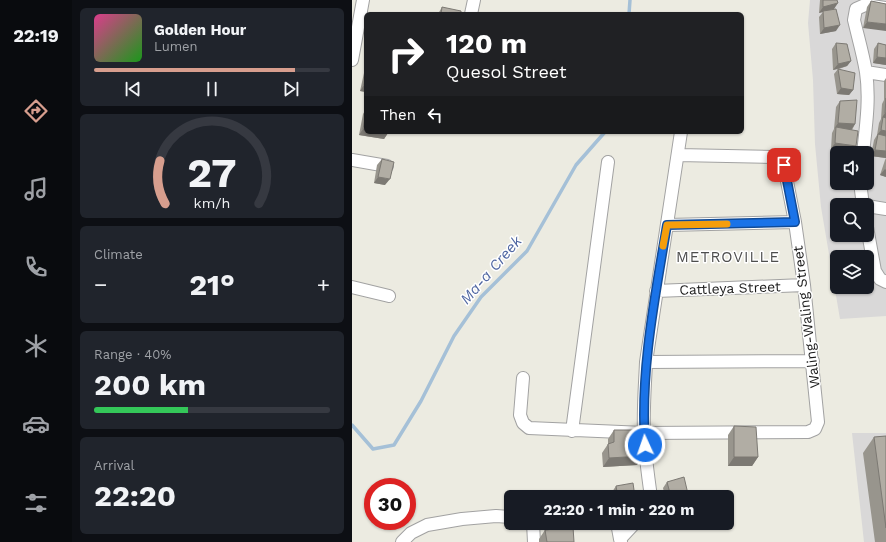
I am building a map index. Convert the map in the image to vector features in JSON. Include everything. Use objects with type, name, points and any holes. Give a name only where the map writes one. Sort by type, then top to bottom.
[{"type":"street","points":[[352,60],[361,40],[356,14],[363,0]]},
{"type":"street","points":[[471,12],[474,0]]},
{"type":"street","points":[[864,146],[867,109],[866,72],[854,20],[856,9],[865,5],[886,8]]},
{"type":"street","points":[[866,72],[886,75]]},
{"type":"street","points":[[650,490],[644,433],[646,362],[681,134]]},
{"type":"street","name":"Waling-Waling Street","points":[[644,433],[808,432],[815,429],[818,422],[813,361],[804,285],[795,222],[784,165],[781,158],[678,155]]},
{"type":"street","points":[[352,160],[387,166]]},
{"type":"street","points":[[572,431],[608,162]]},
{"type":"street","points":[[874,207],[886,209]]},
{"type":"street","points":[[667,225],[795,222]]},
{"type":"street","points":[[870,242],[875,270],[883,281]]},
{"type":"street","name":"Cattleya Street","points":[[656,291],[804,285]]},
{"type":"street","points":[[352,287],[389,296]]},
{"type":"street","points":[[646,362],[813,361]]},
{"type":"street","points":[[523,378],[520,415],[524,424],[529,428],[644,433]]},
{"type":"street","points":[[402,542],[411,533],[427,525],[462,519],[504,517]]},
{"type":"street","points":[[533,530],[534,542]]},
{"type":"street","points":[[619,530],[621,540]]},
{"type":"street","points":[[621,540],[629,530]]},
{"type":"shaded area","points":[[810,0],[886,0],[886,316],[840,319],[836,294],[874,294],[874,250],[830,250],[830,260],[821,207],[815,144],[813,80],[808,23]]},
{"type":"shaded area","points":[[852,433],[886,433],[886,542],[864,542]]},
{"type":"building","points":[[823,0],[837,0],[838,3],[823,7]]},
{"type":"building","points":[[871,1],[886,4],[886,24],[867,22]]},
{"type":"building","points":[[442,7],[461,11],[461,12],[441,12]]},
{"type":"building","points":[[836,9],[840,25],[824,28],[823,11]]},
{"type":"building","points":[[836,43],[847,44],[851,61],[838,64]]},
{"type":"building","points":[[878,43],[886,45],[886,58],[877,57]]},
{"type":"building","points":[[838,69],[855,73],[853,90],[841,88]]},
{"type":"building","points":[[857,100],[855,124],[838,123],[840,101]]},
{"type":"building","points":[[883,117],[886,118],[886,131],[881,130]]},
{"type":"building","points":[[836,127],[858,131],[856,146],[835,143]]},
{"type":"building","points":[[878,134],[886,136],[886,151],[875,150]]},
{"type":"building","points":[[382,159],[394,162],[390,179],[378,177]]},
{"type":"building","points":[[734,426],[756,427],[758,457],[734,457]]},
{"type":"building","points":[[614,430],[637,430],[638,443],[643,443],[643,456],[609,458],[608,444],[614,442]]},
{"type":"building","points":[[886,436],[886,528],[874,437]]},
{"type":"building","points":[[684,477],[687,490],[669,490],[667,482]]},
{"type":"building","points":[[633,483],[634,490],[617,490],[616,486]]},
{"type":"building","points":[[545,530],[573,530],[574,542],[547,542]]},
{"type":"waterway","name":"Ma-a Creek","points":[[629,12],[630,0]]},
{"type":"waterway","name":"Ma-a Creek","points":[[352,425],[373,449],[394,445],[421,401],[454,336],[481,297],[527,251],[576,165],[603,134]]},
{"type":"slow traffic","points":[[663,246],[667,225],[727,224]]},
{"type":"district","name":"METROVILLE","points":[[728,257]]},
{"type":"route","points":[[645,445],[644,398],[646,362],[667,225],[795,222],[784,165]]}]
